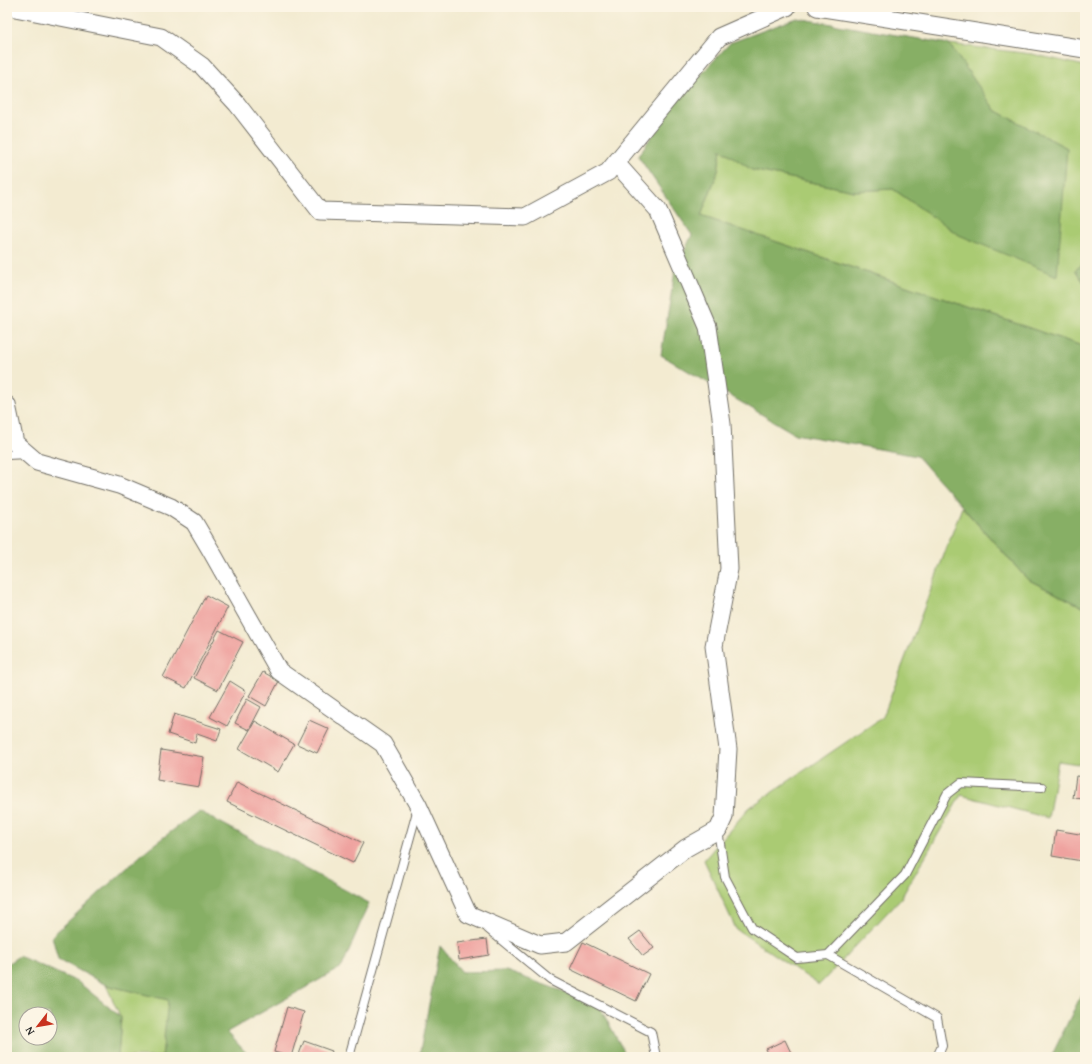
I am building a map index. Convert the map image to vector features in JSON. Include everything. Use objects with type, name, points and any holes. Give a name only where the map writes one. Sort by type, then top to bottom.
[{"type":"street","points":[[10,7],[161,37],[202,66],[237,104],[320,211],[525,217],[608,172],[718,37],[787,7]]},
{"type":"street","points":[[817,7],[1085,50]]},
{"type":"street","points":[[7,405],[14,443],[37,462],[119,485],[171,507],[194,522],[279,671],[383,744],[418,805],[468,914],[540,945],[566,942],[686,848],[718,830],[724,817],[728,749],[714,646],[729,569],[722,424],[708,327],[658,210],[616,163]]},
{"type":"lane","points":[[7,455],[27,454]]},
{"type":"lane","points":[[828,955],[906,875],[947,794],[961,782],[1042,787]]},
{"type":"lane","points":[[349,1057],[418,805]]},
{"type":"lane","points":[[718,830],[725,877],[752,928],[797,958],[828,955],[937,1018],[942,1046],[937,1057]]},
{"type":"lane","points":[[468,914],[550,980],[651,1032],[656,1057]]},
{"type":"green space","points":[[797,18],[949,44],[995,110],[1067,148],[1057,276],[959,235],[893,189],[854,191],[752,170],[721,149],[718,171],[701,216],[1085,347],[1085,608],[1027,579],[917,456],[795,434],[661,355],[675,271],[692,235],[638,156],[674,104],[730,43]]},
{"type":"green space","points":[[949,44],[1032,54],[1085,66],[1085,263],[1075,270],[1085,284],[1085,347],[701,216],[718,171],[721,149],[752,170],[854,191],[893,189],[959,235],[1067,148],[995,110]]},
{"type":"green space","points":[[1085,263],[1085,284],[1075,270]]},
{"type":"green space","points":[[962,507],[1027,579],[1085,608],[1085,765],[1058,761],[1048,818],[961,795],[901,898],[819,985],[736,929],[704,860],[749,808],[883,717]]},
{"type":"green space","points":[[199,811],[369,903],[342,967],[227,1032],[250,1057],[162,1057],[168,1000],[106,985],[58,959],[52,936],[149,848]]},
{"type":"green space","points":[[440,946],[462,972],[506,971],[598,1004],[627,1057],[419,1057]]},
{"type":"green space","points":[[19,956],[78,982],[121,1017],[118,1057],[7,1057],[7,964]]},
{"type":"green space","points":[[106,985],[169,1000],[162,1057],[118,1057],[121,1018]]},
{"type":"green space","points":[[1085,987],[1085,1057],[1051,1057]]},
{"type":"building","points":[[206,595],[228,607],[186,688],[163,677]]},
{"type":"building","points":[[219,630],[243,642],[218,690],[194,678]]},
{"type":"building","points":[[263,672],[279,681],[266,706],[249,696]]},
{"type":"building","points":[[230,681],[246,691],[227,726],[210,717]]},
{"type":"building","points":[[247,699],[261,707],[249,730],[235,723]]},
{"type":"building","points":[[174,714],[221,729],[217,741],[197,734],[195,743],[168,734]]},
{"type":"building","points":[[309,720],[329,729],[317,753],[297,744]]},
{"type":"building","points":[[255,721],[294,744],[278,772],[239,749]]},
{"type":"building","points":[[161,750],[204,757],[199,787],[157,780]]},
{"type":"building","points":[[1076,776],[1085,777],[1085,799],[1073,798]]},
{"type":"building","points":[[237,782],[363,843],[353,863],[227,802]]},
{"type":"building","points":[[1056,830],[1085,835],[1082,861],[1052,856]]},
{"type":"building","points":[[640,931],[654,948],[643,956],[629,939]]},
{"type":"building","points":[[487,939],[489,955],[459,960],[457,943]]},
{"type":"building","points":[[583,942],[649,974],[636,1001],[570,969]]},
{"type":"building","points":[[287,1007],[304,1012],[291,1057],[274,1052]]},
{"type":"building","points":[[785,1040],[793,1057],[770,1057],[766,1049]]},
{"type":"building","points":[[304,1041],[332,1051],[330,1057],[298,1057]]}]
